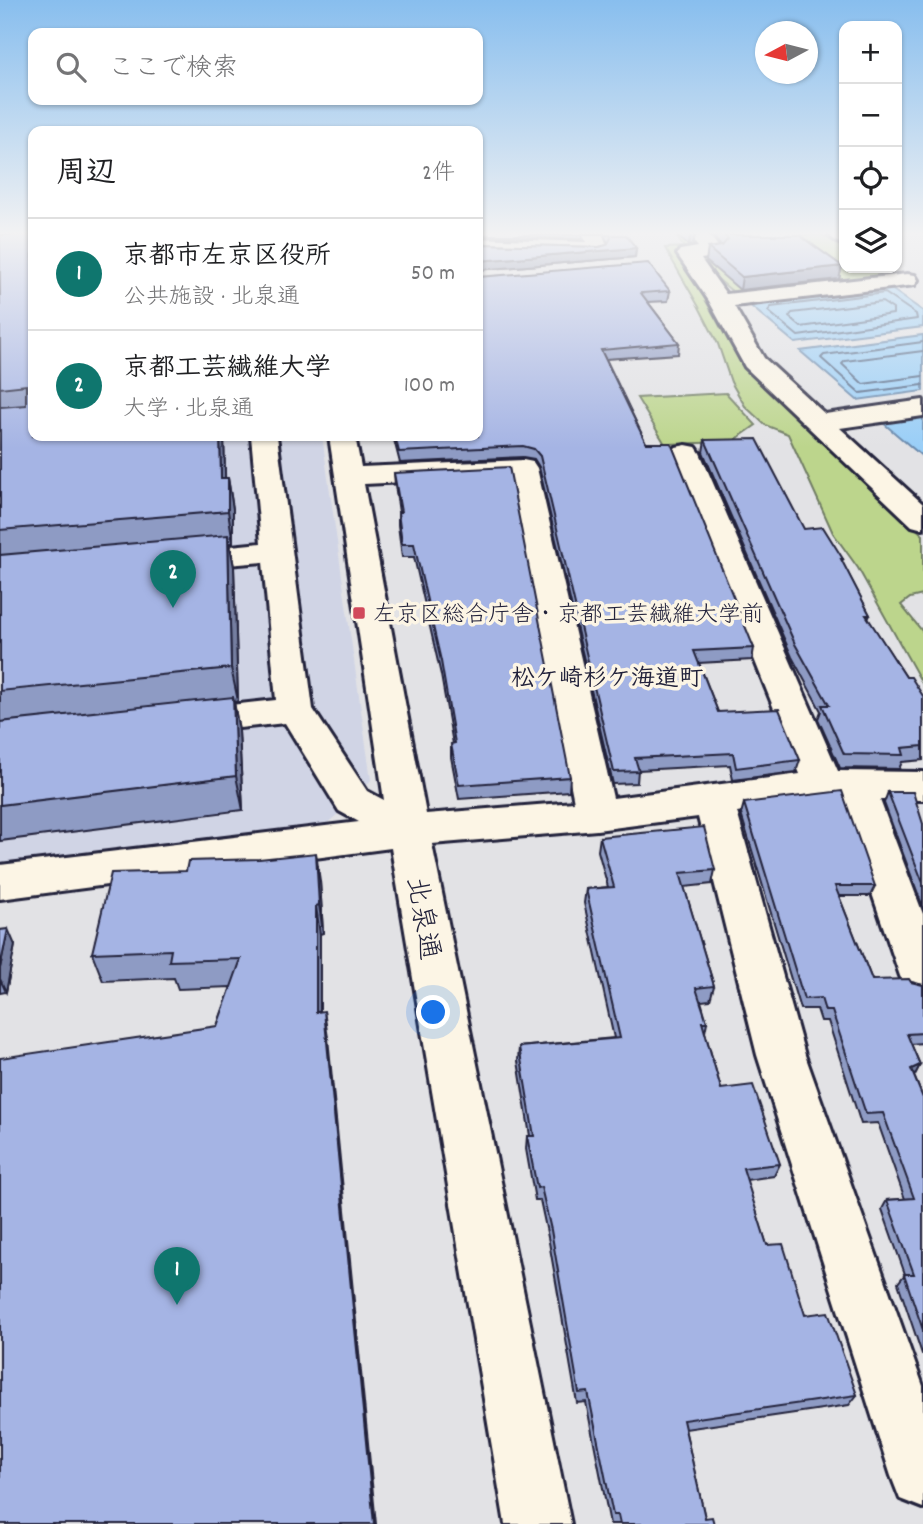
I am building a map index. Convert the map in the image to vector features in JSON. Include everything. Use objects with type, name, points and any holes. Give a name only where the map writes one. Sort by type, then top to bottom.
[{"type":"street","points":[[723,306],[754,362],[820,423],[912,498],[923,520]]},
{"type":"street","points":[[820,423],[923,408]]},
{"type":"street","points":[[265,441],[295,709],[354,802],[409,831]]},
{"type":"street","points":[[686,453],[840,786],[923,976]]},
{"type":"street","points":[[346,456],[523,468],[597,815]]},
{"type":"street","name":"北泉通","points":[[346,456],[409,831],[538,1524]]},
{"type":"street","points":[[156,562],[277,551]]},
{"type":"street","points":[[147,726],[295,709]]},
{"type":"street","points":[[0,882],[409,831],[597,815],[840,786],[923,786]]},
{"type":"street","points":[[714,801],[781,1055],[923,1476]]},
{"type":"shaded area","points":[[0,306],[12,306],[28,406],[28,441],[323,441],[371,780],[353,801],[324,826],[0,866]]},
{"type":"green space","points":[[709,306],[741,364],[923,535],[923,595],[910,598],[901,605],[923,632],[923,685],[858,568],[833,533],[788,434],[765,425],[745,406],[731,382],[718,344],[699,307]]},
{"type":"green space","points":[[726,393],[756,425],[732,442],[665,444],[637,398]]},
{"type":"water","points":[[751,306],[916,306],[923,311],[923,327],[795,343]]},
{"type":"water","points":[[923,335],[923,391],[857,400],[800,351]]},
{"type":"water","points":[[923,416],[923,457],[882,422]]},
{"type":"building","points":[[0,306],[28,306],[28,441],[220,441],[221,478],[228,478],[228,511],[0,530],[0,407],[26,405],[26,385],[0,388]]},
{"type":"building","points":[[483,306],[651,306],[679,343],[601,350],[646,443],[671,443],[754,648],[694,651],[718,712],[779,709],[800,760],[736,768],[733,753],[635,758],[639,771],[614,772],[540,456],[534,449],[523,446],[399,452],[396,441],[483,441]]},
{"type":"building","points":[[757,439],[804,529],[823,527],[843,559],[870,615],[866,615],[906,677],[911,677],[923,696],[923,746],[902,748],[904,755],[844,754],[822,705],[829,705],[795,644],[705,440]]},
{"type":"building","points":[[509,467],[570,777],[459,785],[441,661],[414,544],[402,544],[398,512],[401,512],[394,473]]},
{"type":"building","points":[[228,535],[231,668],[0,691],[0,555]]},
{"type":"building","points":[[233,697],[236,776],[0,805],[0,722]]},
{"type":"building","points":[[842,791],[875,886],[835,886],[872,980],[909,979],[923,985],[923,1033],[907,1034],[920,1065],[911,1069],[923,1098],[923,1330],[904,1274],[914,1274],[887,1200],[914,1198],[883,1113],[866,1114],[832,1011],[825,1011],[821,998],[804,999],[744,803]]},
{"type":"building","points":[[888,792],[913,792],[923,824],[923,883]]},
{"type":"building","points":[[704,827],[715,870],[680,873],[714,986],[696,988],[707,1022],[702,1022],[721,1089],[753,1085],[780,1164],[743,1168],[767,1245],[783,1244],[805,1315],[828,1312],[857,1395],[683,1420],[705,1518],[712,1517],[714,1524],[620,1524],[618,1515],[613,1515],[588,1392],[579,1393],[551,1230],[541,1187],[537,1188],[527,1136],[534,1136],[519,1047],[620,1038],[586,889],[614,887],[600,837]]},
{"type":"building","points":[[316,853],[319,905],[316,906],[316,1012],[324,1011],[374,1524],[0,1524],[0,1058],[217,1026],[241,959],[169,961],[171,950],[92,953],[111,873],[186,871],[188,861],[259,859]]},
{"type":"building","points":[[8,929],[0,968],[0,930]]},
{"type":"place","name":"京都工芸繊維大学","points":[[173,608]]},
{"type":"place","name":"左京区総合庁舎・京都工芸繊維大学前","points":[[359,613]]},
{"type":"place","name":"京都市左京区役所","points":[[177,1305]]},
{"type":"district","name":"松ケ崎杉ケ海道町","points":[[607,677]]}]
